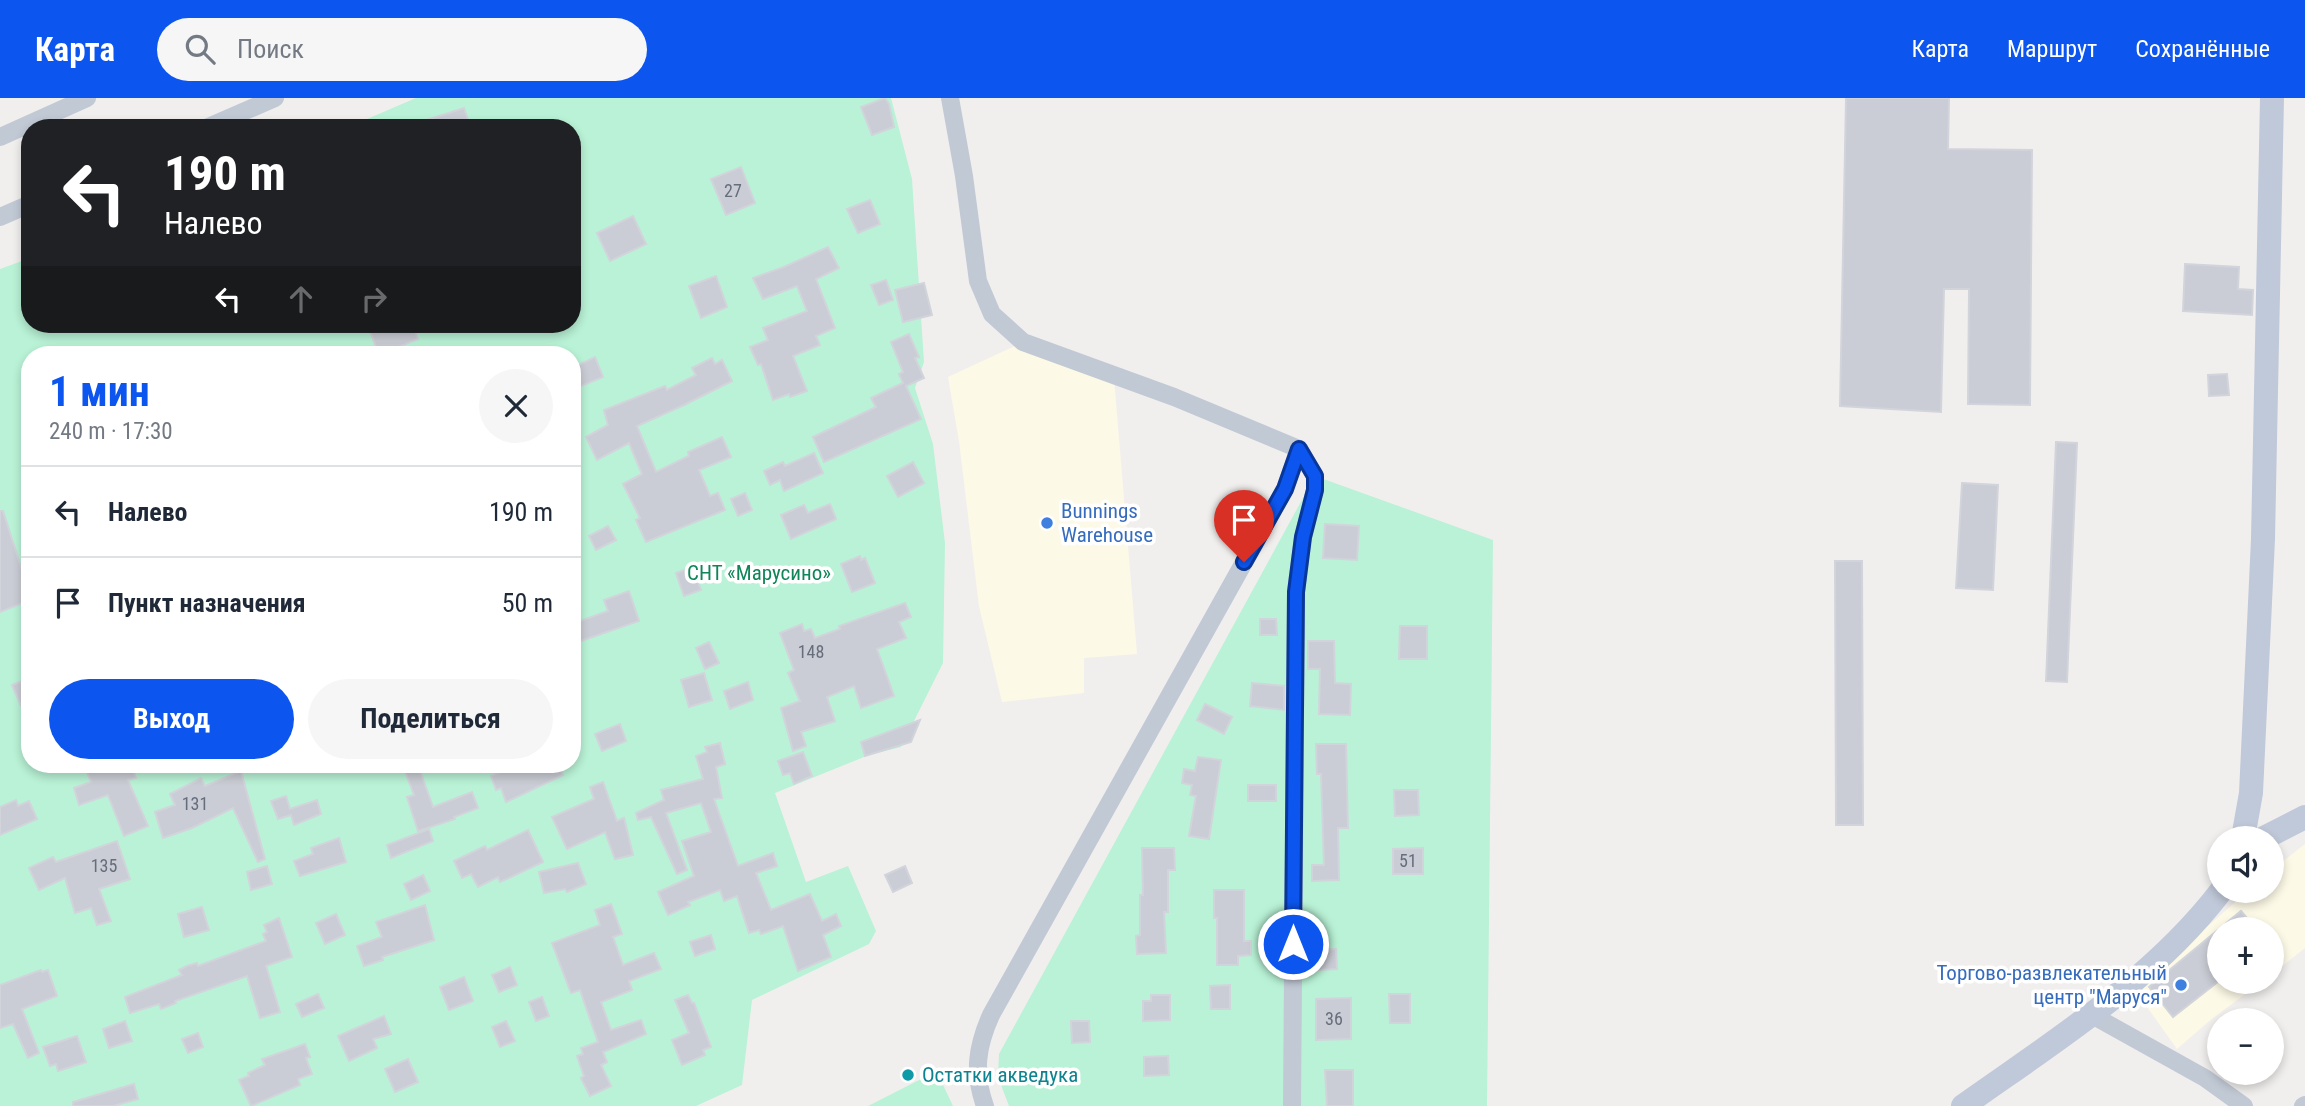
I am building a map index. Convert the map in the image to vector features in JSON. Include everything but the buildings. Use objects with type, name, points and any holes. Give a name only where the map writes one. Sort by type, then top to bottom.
[{"type":"main road","points":[[2245,826],[2251,793],[2263,539],[2272,98]]},
{"type":"main road","points":[[2284,828],[2305,817]]},
{"type":"main road","points":[[1963,1106],[2126,987],[2162,955],[2211,903]]},
{"type":"street","points":[[40,119],[87,98]]},
{"type":"street","points":[[227,119],[275,98]]},
{"type":"street","points":[[950,98],[978,281],[992,314],[1003,326],[1023,342],[1174,397],[1299,449],[1315,476],[1315,490],[1303,537],[1296,592],[1292,1106]]},
{"type":"street","points":[[0,137],[21,128]]},
{"type":"street","points":[[0,217],[21,208]]},
{"type":"street","points":[[985,1106],[979,1089],[976,1066],[981,1037],[991,1015],[1285,489],[1299,449]]},
{"type":"street","points":[[2090,1014],[2205,1078],[2244,1106]]},
{"type":"shaded area","name":"Bunnings Warehouse","points":[[1017,345],[1114,379],[1137,654],[1084,658],[1084,693],[1002,702],[979,606],[959,441],[948,377]]},
{"type":"shaded area","points":[[2305,844],[2305,948],[2284,965],[2284,917],[2218,917],[2234,903],[2284,903],[2284,861]]},
{"type":"shaded area","points":[[2207,927],[2207,994],[2245,994],[2227,1008],[2207,1008],[2207,1023],[2177,1049],[2135,990]]},
{"type":"green space","name":"СНТ «Марусино»","points":[[416,98],[891,98],[912,179],[924,362],[915,388],[933,444],[945,543],[943,663],[901,747],[869,755],[775,793],[806,882],[848,866],[876,931],[869,944],[752,1000],[742,1085],[696,1106],[0,1106],[0,269],[21,261],[21,333],[581,333],[581,119],[367,119]]},
{"type":"green space","points":[[1315,476],[1493,540],[1487,1106],[1009,1106],[998,1077],[999,1054]]},
{"type":"green space","points":[[931,1074],[943,1085],[953,1106],[868,1106]]},
{"type":"place","name":"Bunnings Warehouse","points":[[1047,523]]},
{"type":"place","name":"Торгово-развлекательный центр \"Маруся\"","points":[[2181,985]]},
{"type":"place","name":"Остатки акведука","points":[[908,1075]]},
{"type":"route","points":[[1244,562],[1285,489],[1299,449],[1315,476],[1315,490],[1303,537],[1296,592],[1293,944]]}]
